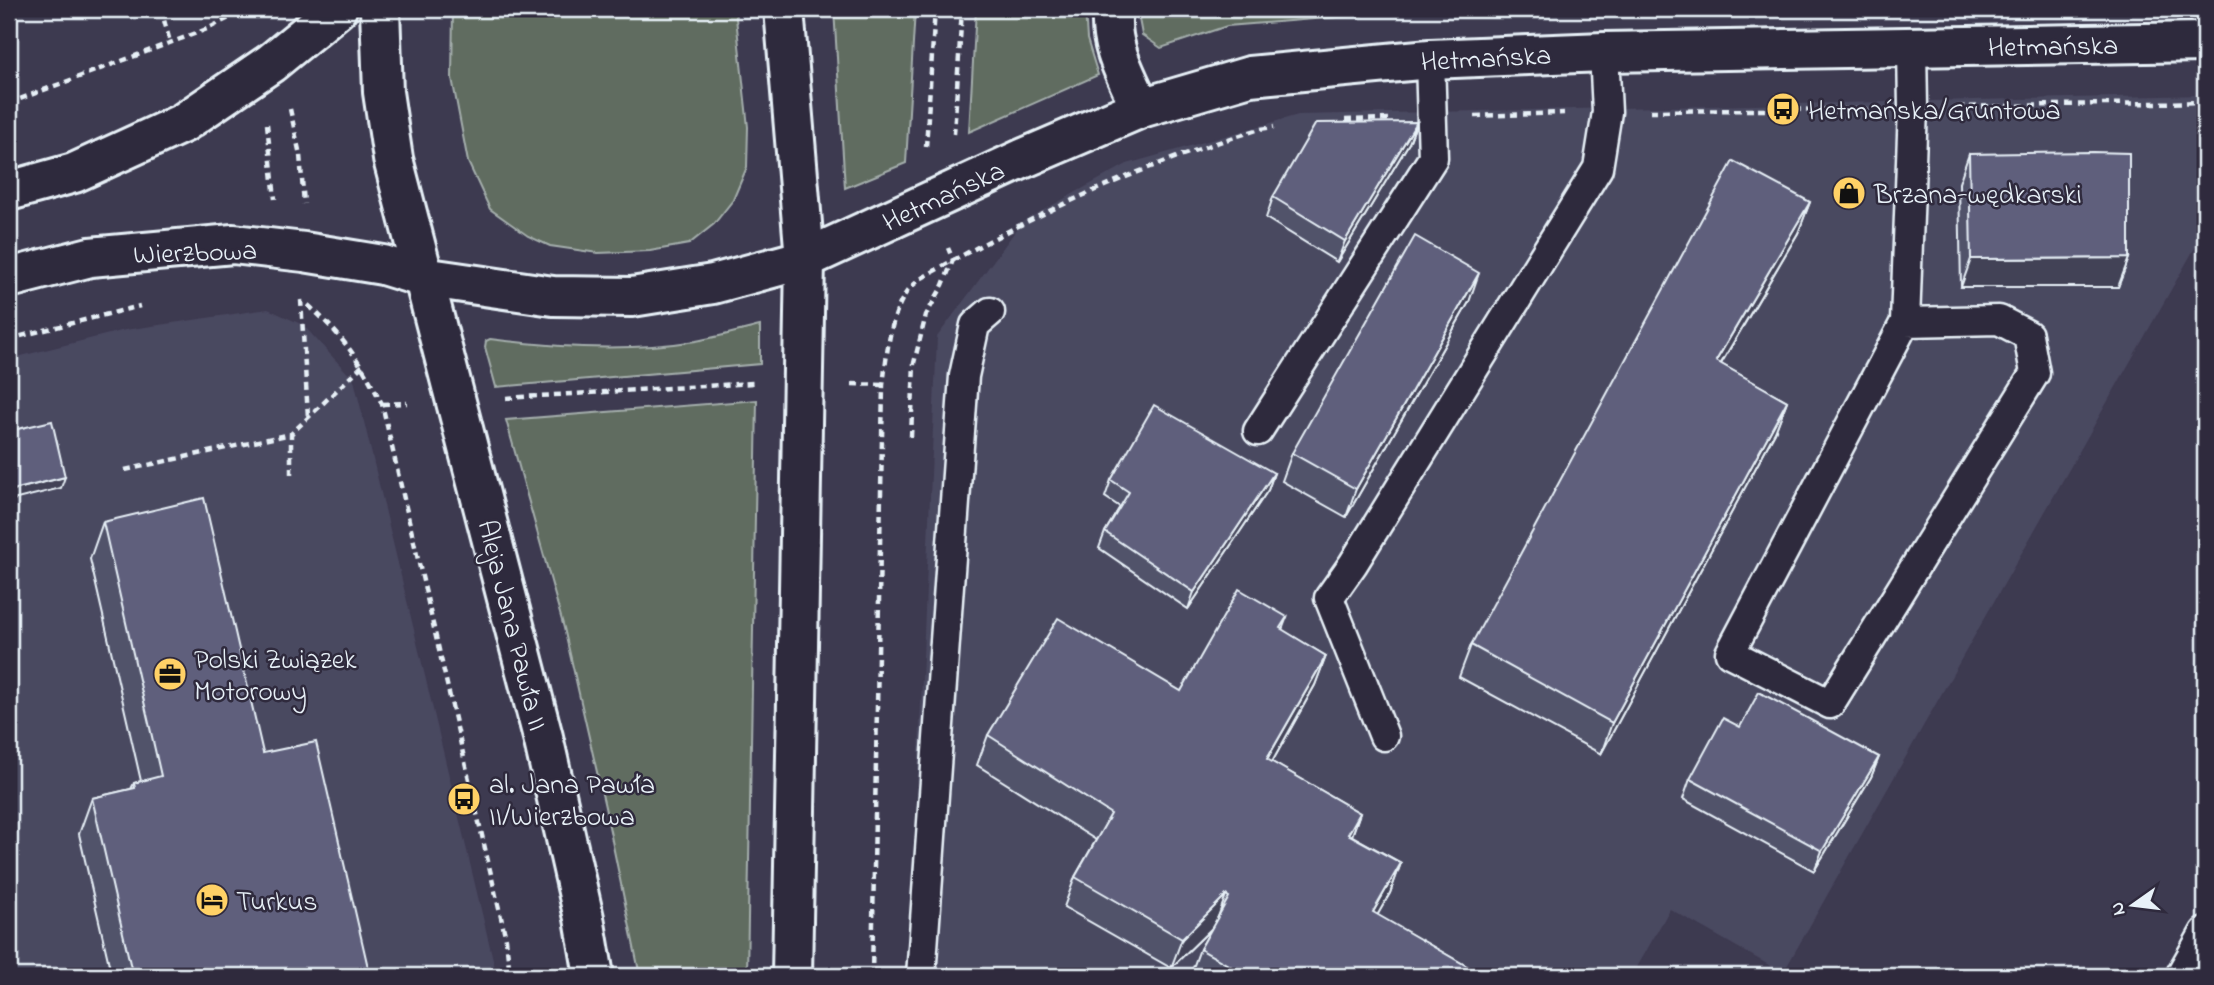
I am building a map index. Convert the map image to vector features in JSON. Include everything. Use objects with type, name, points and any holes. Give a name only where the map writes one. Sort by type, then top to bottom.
[{"type":"main road","points":[[9,191],[74,173],[183,123],[271,63],[337,9]]},
{"type":"main road","name":"Aleja Jana Pawła II","points":[[380,9],[383,92],[393,159],[543,737],[584,918],[594,976]]},
{"type":"main road","points":[[784,9],[804,259],[792,976]]},
{"type":"main road","points":[[1113,9],[1111,21],[1118,60],[1141,108]]},
{"type":"main road","name":"Hetmańska","points":[[422,277],[553,296],[632,298],[713,284],[804,259],[1021,159],[1141,108],[1250,76],[1430,59],[1604,52],[2205,42]]},
{"type":"main road","name":"Wierzbowa","points":[[9,278],[90,257],[233,244],[383,265],[422,277]]},
{"type":"lane","points":[[1906,322],[1999,320],[2028,335],[2035,373],[1830,704],[1730,653],[1906,322],[1913,108],[1912,47]]},
{"type":"lane","points":[[1384,736],[1329,598],[1353,564],[1598,168],[1607,112],[1604,52]]},
{"type":"lane","points":[[1258,431],[1433,158],[1430,59]]},
{"type":"lane","points":[[921,976],[964,376],[975,325],[990,312]]},
{"type":"lane","points":[[2180,976],[2205,932]]},
{"type":"path","points":[[161,9],[170,42]]},
{"type":"path","points":[[9,103],[206,29],[246,9],[249,22],[289,104],[300,155],[304,198],[301,301],[308,417]]},
{"type":"path","points":[[922,278],[923,204],[934,9]]},
{"type":"path","points":[[206,29],[215,33]]},
{"type":"path","points":[[1338,121],[1607,112],[2205,102]]},
{"type":"path","points":[[872,976],[883,384],[889,342],[898,309],[907,292],[922,278],[1047,212],[1168,159],[1260,129],[1287,125]]},
{"type":"path","points":[[290,296],[307,304],[335,329],[363,365],[383,404],[506,939],[510,976]]},
{"type":"path","points":[[9,339],[143,305]]},
{"type":"path","points":[[125,470],[291,434],[363,365]]},
{"type":"path","points":[[383,404],[759,383],[883,384]]},
{"type":"path","points":[[291,434],[291,474]]},
{"type":"shaded area","points":[[2205,95],[2205,230],[1783,973],[1670,909],[1632,976],[909,976],[937,337],[1022,222],[1127,164],[1298,115]]},
{"type":"shaded area","points":[[268,309],[303,325],[354,380],[497,976],[9,976],[9,359],[125,330]]},
{"type":"green space","points":[[453,9],[735,9],[748,127],[747,167],[733,200],[714,224],[689,244],[650,251],[598,253],[550,246],[528,236],[490,209],[468,162],[452,78]]},
{"type":"green space","points":[[834,9],[915,9],[906,163],[845,188]]},
{"type":"green space","points":[[976,9],[1085,9],[1087,39],[1098,75],[969,132]]},
{"type":"green space","points":[[1149,9],[1361,9],[1362,15],[1227,26],[1161,48],[1142,35],[1139,19]]},
{"type":"green space","points":[[760,326],[760,364],[496,387],[485,347],[486,341],[490,339],[541,345],[645,347],[696,341]]},
{"type":"green space","points":[[757,400],[747,976],[640,976],[564,628],[506,420]]},
{"type":"building","points":[[1417,122],[1345,241],[1273,197],[1316,123]]},
{"type":"building","points":[[2129,153],[2129,258],[1971,259],[1969,154]]},
{"type":"building","points":[[1733,161],[1810,202],[1716,361],[1787,401],[1612,723],[1471,645]]},
{"type":"building","points":[[1415,236],[1479,273],[1356,489],[1292,453]]},
{"type":"building","points":[[1154,405],[1274,473],[1194,592],[1105,532],[1129,492],[1111,480]]},
{"type":"building","points":[[52,421],[65,477],[9,491],[9,431]]},
{"type":"building","points":[[204,498],[263,753],[316,742],[370,976],[99,976],[131,968],[92,798],[135,788],[134,783],[161,776],[103,522]]},
{"type":"building","points":[[1239,589],[1287,617],[1280,628],[1326,656],[1267,759],[1360,813],[1348,834],[1401,863],[1373,912],[1484,976],[1248,976],[1200,949],[1229,897],[1226,895],[1182,939],[1075,877],[1111,814],[988,735],[1058,618],[1181,691]]},
{"type":"building","points":[[1759,692],[1879,757],[1822,851],[1690,779],[1723,718],[1740,727]]},
{"type":"place","name":"Hetmańska/Gruntowa","points":[[1783,109]]},
{"type":"place","name":"Brzana-wędkarski","points":[[1849,193]]},
{"type":"place","name":"Polski Związek Motorowy","points":[[170,674]]},
{"type":"place","name":"al. Jana Pawła II/Wierzbowa","points":[[464,799]]},
{"type":"place","name":"Turkus","points":[[212,900]]}]
